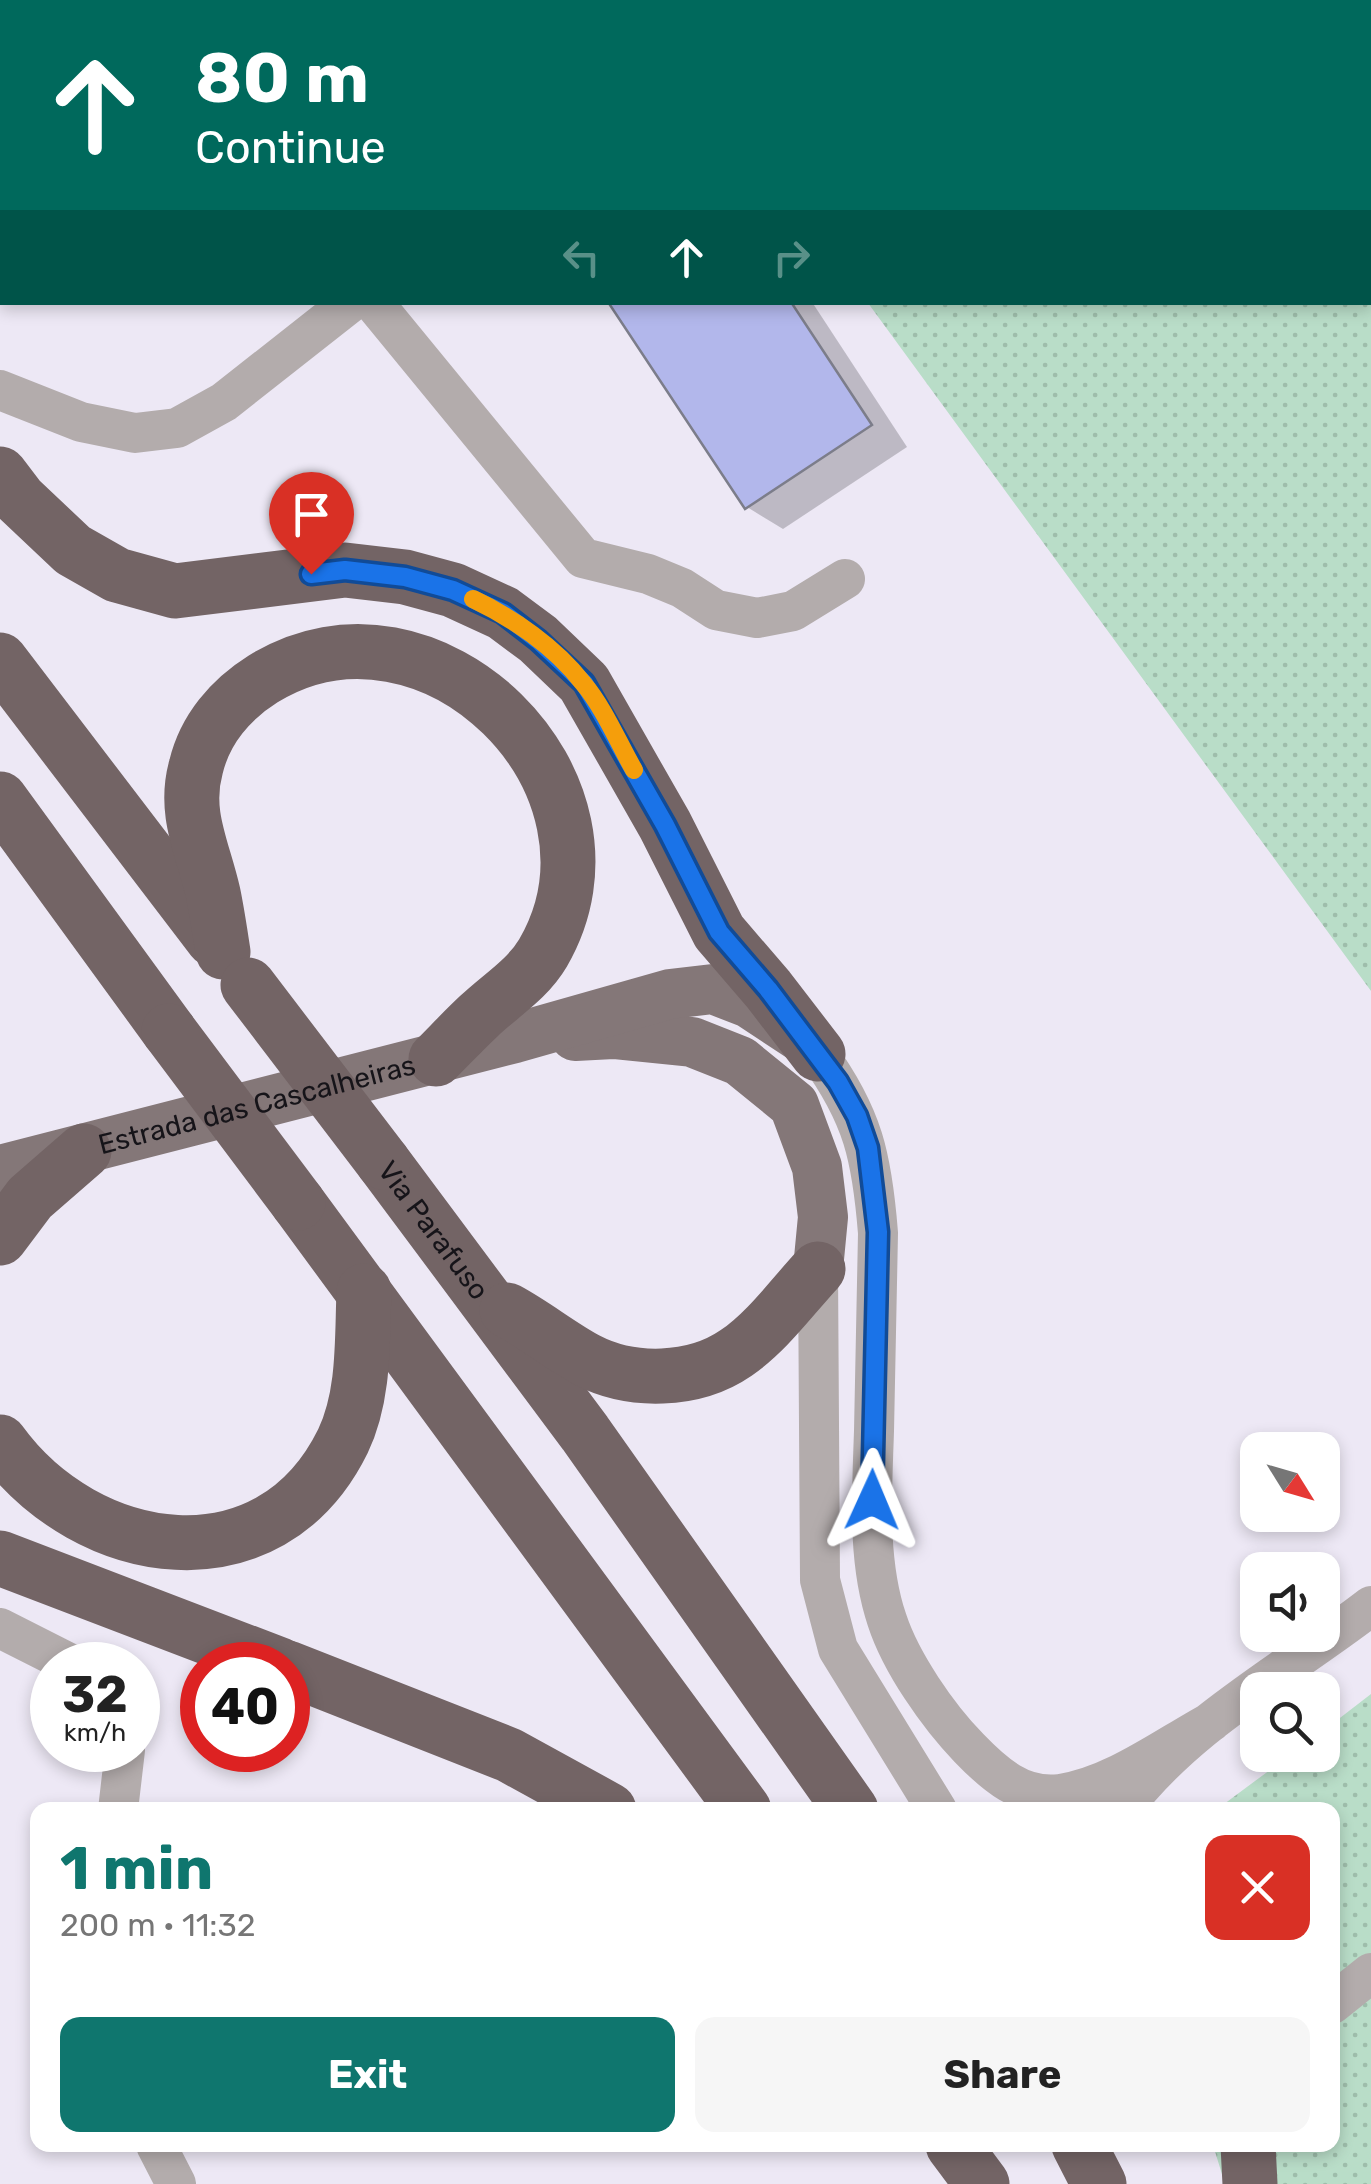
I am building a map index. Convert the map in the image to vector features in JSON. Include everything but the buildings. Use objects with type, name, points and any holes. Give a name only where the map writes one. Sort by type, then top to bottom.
[{"type":"highway","points":[[0,474],[20,500],[72,550],[117,575],[175,591],[345,570],[405,577],[453,590],[503,613],[584,683],[665,825],[719,932],[818,1054]]},
{"type":"highway","points":[[236,968],[194,833],[190,801],[196,766],[212,727],[240,693],[282,668],[325,653],[374,650],[424,662],[472,686],[513,723],[532,748],[562,817],[569,864],[562,910],[543,953],[520,983],[480,1014],[436,1059]]},
{"type":"highway","name":"Via Parafuso","points":[[0,660],[585,1434],[845,1802]]},
{"type":"highway","points":[[0,800],[738,1802]]},
{"type":"highway","points":[[0,852],[64,886]]},
{"type":"highway","points":[[0,1238],[30,1198],[84,1151]]},
{"type":"highway","points":[[484,1298],[543,1330],[588,1361],[626,1374],[667,1377],[702,1369],[736,1354],[818,1269]]},
{"type":"highway","points":[[0,1442],[47,1494],[73,1512],[119,1532],[164,1542],[203,1542],[261,1526],[304,1497],[344,1439],[358,1399],[364,1291]]},
{"type":"highway","points":[[0,1558],[220,1642]]},
{"type":"highway","points":[[310,1677],[509,1756],[595,1802]]},
{"type":"highway","points":[[958,2152],[982,2184]]},
{"type":"highway","points":[[976,2152],[996,2184]]},
{"type":"highway","points":[[1082,2152],[1100,2184]]},
{"type":"highway","points":[[1248,2152],[1250,2184]]},
{"type":"main road","name":"Estrada das Cascalheiras","points":[[0,1170],[436,1059],[670,994],[712,989],[749,1003],[788,1026],[818,1054]]},
{"type":"main road","name":"Estrada das Cascalheiras","points":[[515,1038],[613,1034],[689,1042],[740,1060],[794,1105],[806,1136],[817,1167],[823,1217],[818,1269]]},
{"type":"street","points":[[0,390],[81,422],[135,432],[177,428],[224,402],[347,305]]},
{"type":"street","points":[[375,305],[582,558],[648,574],[682,588],[716,610],[757,618],[793,611],[844,579]]},
{"type":"street","name":"Estrada das Cascalheiras","points":[[818,1054],[857,1116],[868,1148],[875,1190],[878,1232],[872,1500],[876,1580],[888,1623],[946,1724],[1002,1780],[1028,1792],[1058,1794],[1113,1776],[1211,1722]]},
{"type":"street","points":[[818,1269],[820,1580],[838,1649],[933,1802]]},
{"type":"street","points":[[1128,1802],[1147,1777],[1211,1722],[1371,1606]]},
{"type":"street","points":[[0,1628],[30,1643]]},
{"type":"street","points":[[119,1802],[122,1772]]},
{"type":"street","points":[[1340,1998],[1371,1973]]},
{"type":"street","points":[[160,2152],[176,2184]]},
{"type":"green space","points":[[869,305],[1371,305],[1371,991]]},
{"type":"green space","points":[[1371,1694],[1371,2184],[1225,2184],[1215,2152],[1340,2152],[1340,1802],[1227,1802],[1267,1772],[1340,1772],[1340,1718]]},
{"type":"slow traffic","points":[[473,599],[503,613],[584,683],[634,770]]},
{"type":"route","points":[[311,574],[345,570],[405,577],[453,590],[503,613],[584,683],[665,825],[719,932],[838,1082],[857,1116],[868,1148],[875,1190],[878,1232],[872,1500]]}]
